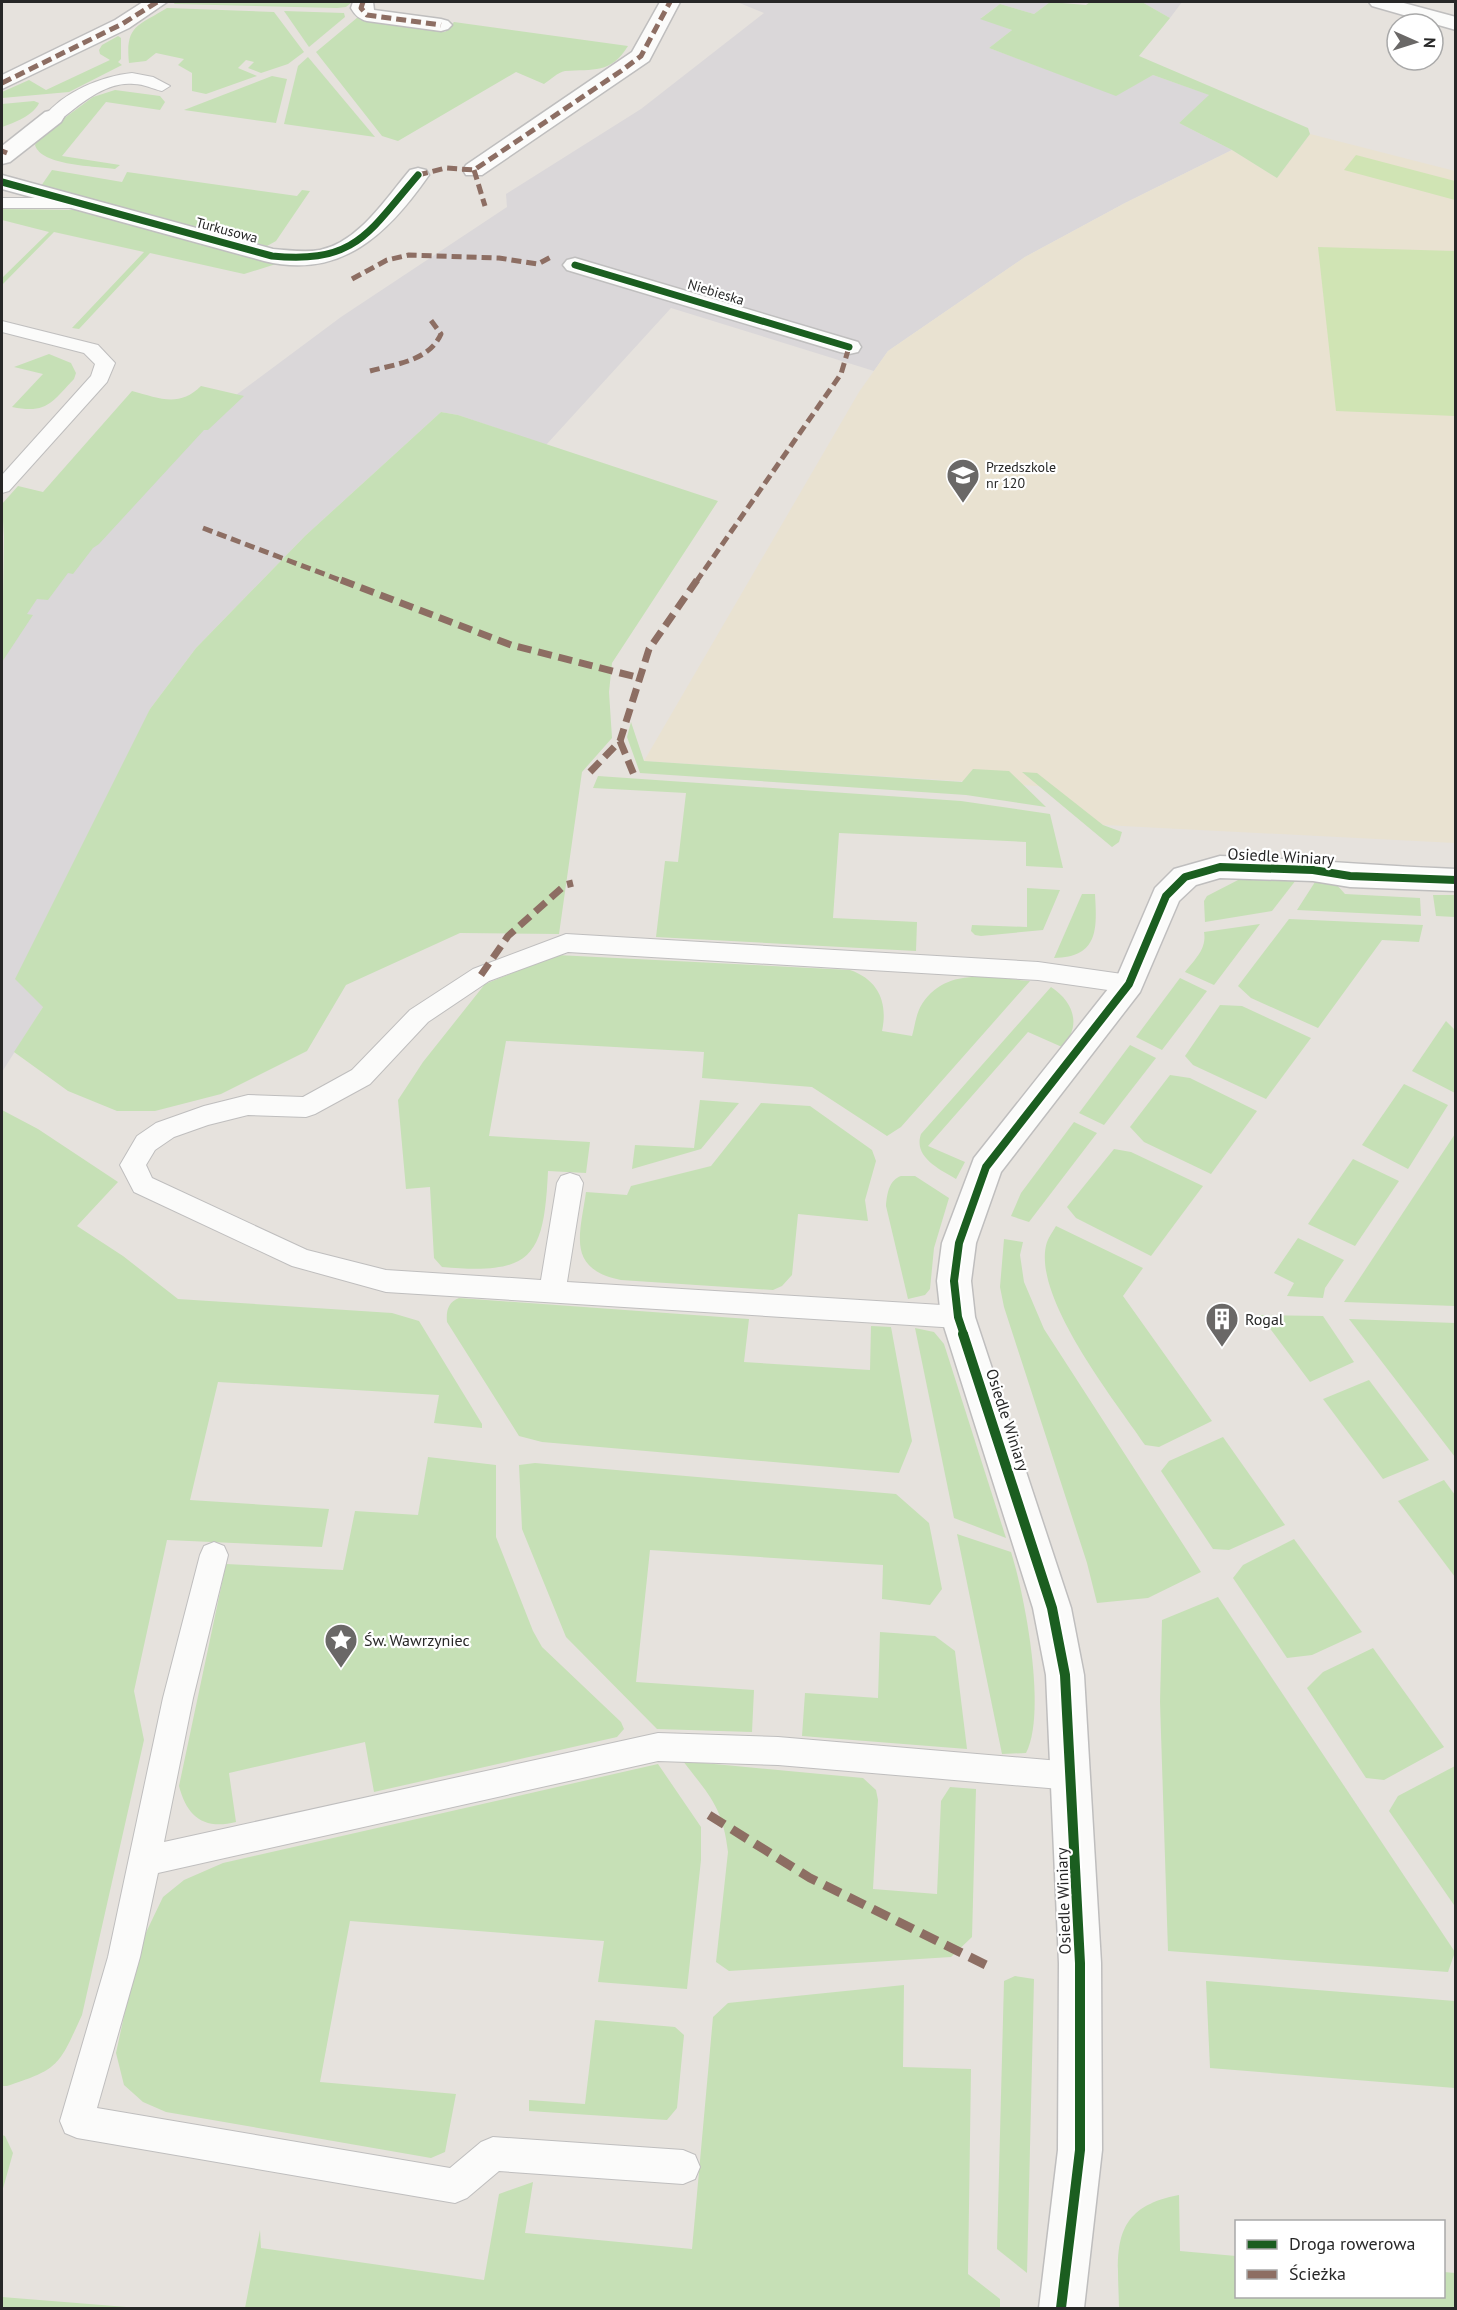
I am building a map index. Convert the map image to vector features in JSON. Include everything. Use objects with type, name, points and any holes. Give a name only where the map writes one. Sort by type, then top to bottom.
[{"type":"street","points":[[2,82],[128,20],[157,2]]},
{"type":"street","points":[[363,2],[361,8],[367,15],[441,25]]},
{"type":"street","points":[[474,170],[641,56],[670,2]]},
{"type":"street","points":[[1379,2],[1455,24]]},
{"type":"street","points":[[1441,2],[1455,5]]},
{"type":"street","points":[[3,154],[54,117]]},
{"type":"street","name":"Turkusowa","points":[[2,182],[273,256],[308,260],[328,258],[355,244],[418,175]]},
{"type":"street","name":"Niebieska","points":[[575,265],[849,347]]},
{"type":"street","name":"Osiedle Winiary","points":[[1061,2308],[1080,2150],[1080,1963],[1065,1675],[1052,1608],[958,1317],[954,1281],[959,1243],[986,1167],[1129,984],[1167,896],[1185,877],[1220,867],[1313,870],[1350,876],[1455,880]]},
{"type":"lane","points":[[54,117],[93,87],[110,81],[140,78],[162,87]]},
{"type":"lane","points":[[2,203],[77,203]]},
{"type":"lane","points":[[2,327],[92,349],[105,363],[100,378],[2,487]]},
{"type":"lane","points":[[958,1317],[386,1281],[302,1259],[144,1185],[133,1165],[146,1143],[165,1130],[204,1116],[248,1105],[306,1107],[361,1077],[419,1016],[481,975],[566,944],[1038,971],[1129,984]]},
{"type":"lane","points":[[552,1292],[570,1183]]},
{"type":"lane","points":[[214,1555],[178,1698],[146,1861],[124,1957],[77,2121],[455,2186],[493,2154],[684,2167]]},
{"type":"lane","points":[[146,1861],[658,1747],[778,1751],[1072,1776]]},
{"type":"shaded area","points":[[737,2],[1050,2],[1034,14],[1000,4],[981,18],[1012,30],[989,48],[1116,95],[1153,75],[1210,95],[1179,123],[1232,150],[1125,203],[1025,257],[888,351],[874,371],[671,308],[546,445],[458,415],[441,412],[305,536],[196,648],[150,709],[43,1007],[2,1072],[2,642],[33,596],[236,395],[341,317],[507,207],[506,194],[641,109],[764,13]]},
{"type":"shaded area","points":[[1142,2],[1182,2],[1170,18]]},
{"type":"shaded area","points":[[1310,134],[1455,171],[1455,843],[1103,825],[1053,787],[644,761],[859,392],[888,351],[1025,257],[1125,203],[1232,150],[1277,178]]},
{"type":"green space","points":[[175,2],[352,2],[346,7],[337,8],[174,4]]},
{"type":"green space","points":[[1050,2],[1086,5],[1090,2],[1142,2],[1170,18],[1139,56],[1308,128],[1310,134],[1277,178],[1232,150],[1179,123],[1209,95],[1153,75],[1116,96],[989,48],[1012,30],[980,19],[1000,4],[1034,14]]},
{"type":"green space","points":[[167,8],[274,12],[304,52],[288,64],[261,73],[248,68],[254,62],[246,60],[238,68],[257,76],[206,94],[192,91],[192,73],[178,65],[184,59],[156,53],[146,61],[129,63],[129,41],[136,28]]},
{"type":"green space","points":[[284,11],[344,13],[345,17],[309,47]]},
{"type":"green space","points":[[358,17],[364,21],[445,32],[454,22],[628,46],[622,55],[608,66],[593,70],[565,71],[544,84],[516,72],[398,141],[382,136],[316,52]]},
{"type":"green space","points":[[118,36],[121,38],[121,59],[118,62],[122,65],[69,92],[2,98],[2,92],[29,80],[46,90],[110,60],[100,54],[99,50],[102,45]]},
{"type":"green space","points":[[308,57],[375,137],[284,124],[298,66]]},
{"type":"green space","points":[[272,76],[287,79],[276,123],[184,110]]},
{"type":"green space","points":[[115,90],[160,96],[165,102],[160,110],[106,102],[62,156],[120,165],[115,169],[70,164],[39,152],[35,145],[40,136],[93,97]]},
{"type":"green space","points":[[34,101],[39,103],[33,111],[18,121],[2,127],[2,104]]},
{"type":"green space","points":[[1356,155],[1455,181],[1455,200],[1344,170]]},
{"type":"green space","points":[[52,170],[122,182],[127,172],[297,196],[302,190],[310,191],[276,241],[267,246],[41,186]]},
{"type":"green space","points":[[2,209],[77,210],[276,264],[244,274],[150,253],[79,329],[72,328],[144,252],[54,232],[2,285],[2,278],[49,232],[2,220]]},
{"type":"green space","points":[[1318,247],[1455,251],[1455,416],[1336,411]]},
{"type":"green space","points":[[49,354],[71,363],[76,373],[74,379],[48,405],[33,409],[12,407],[43,374],[14,367]]},
{"type":"green space","points":[[201,386],[244,396],[208,430],[204,430],[93,548],[73,574],[68,573],[48,600],[37,599],[27,614],[33,615],[2,662],[4,536],[2,504],[18,486],[43,492],[132,391],[160,398],[177,399],[193,393]]},
{"type":"green space","points":[[441,412],[458,415],[718,501],[612,663],[609,692],[612,738],[582,772],[559,934],[460,933],[346,985],[307,1051],[221,1094],[155,1111],[117,1111],[68,1091],[14,1052],[43,1007],[15,979],[150,709],[196,648],[305,536]]},
{"type":"green space","points":[[631,722],[644,761],[962,782],[973,769],[1009,771],[1046,807],[966,795],[640,773],[627,737]]},
{"type":"green space","points":[[1022,772],[1037,773],[1103,825],[1122,832],[1119,842],[1112,847]]},
{"type":"green space","points":[[598,776],[961,801],[1050,814],[1063,868],[1026,866],[1026,842],[839,833],[833,918],[917,922],[916,951],[656,937],[665,861],[678,862],[686,793],[593,788]]},
{"type":"green space","points":[[1240,879],[1296,880],[1272,911],[1205,922],[1204,901],[1207,896]]},
{"type":"green space","points":[[1315,882],[1335,883],[1345,894],[1420,898],[1421,916],[1297,910]]},
{"type":"green space","points":[[1027,888],[1060,890],[1043,930],[981,936],[971,931],[972,925],[1027,927]]},
{"type":"green space","points":[[1082,894],[1095,894],[1096,919],[1092,939],[1080,952],[1054,958]]},
{"type":"green space","points":[[1433,895],[1455,895],[1455,917],[1436,916]]},
{"type":"green space","points":[[1289,919],[1423,925],[1419,942],[1382,940],[1318,1028],[1251,998],[1238,986]]},
{"type":"green space","points":[[1260,924],[1214,985],[1185,972],[1202,949],[1204,932]]},
{"type":"green space","points":[[557,955],[850,970],[868,980],[879,994],[884,1011],[882,1031],[912,1036],[922,1004],[932,992],[944,984],[971,977],[1030,981],[901,1127],[887,1136],[812,1087],[702,1078],[704,1052],[506,1041],[489,1136],[590,1142],[586,1173],[548,1171],[542,1224],[536,1242],[527,1255],[514,1263],[496,1268],[442,1267],[434,1258],[430,1187],[406,1189],[398,1100],[423,1062],[485,984]]},
{"type":"green space","points":[[1180,978],[1207,991],[1162,1050],[1136,1037]]},
{"type":"green space","points":[[1051,987],[1065,1000],[1073,1015],[1072,1031],[1062,1047],[1028,1032],[928,1146],[965,1162],[956,1179],[924,1156],[920,1142],[921,1134]]},
{"type":"green space","points":[[1220,1005],[1242,1006],[1311,1038],[1266,1099],[1193,1065],[1185,1056]]},
{"type":"green space","points":[[1446,1021],[1455,1030],[1455,1093],[1412,1071]]},
{"type":"green space","points":[[1130,1045],[1156,1058],[1104,1125],[1079,1113]]},
{"type":"green space","points":[[1170,1075],[1190,1078],[1257,1111],[1211,1174],[1144,1142],[1130,1127]]},
{"type":"green space","points":[[1404,1084],[1448,1105],[1408,1169],[1362,1145]]},
{"type":"green space","points":[[700,1100],[739,1103],[701,1149],[632,1169],[635,1145],[694,1148]]},
{"type":"green space","points":[[761,1103],[810,1106],[872,1150],[876,1161],[865,1200],[868,1221],[798,1214],[792,1275],[782,1286],[773,1290],[621,1280],[603,1275],[591,1268],[584,1259],[580,1236],[586,1192],[627,1195],[631,1186],[711,1166]]},
{"type":"green space","points":[[2,1110],[38,1129],[118,1182],[77,1226],[123,1256],[178,1299],[392,1313],[419,1321],[482,1424],[482,1428],[434,1423],[439,1395],[218,1382],[190,1500],[329,1509],[322,1547],[167,1540],[134,1691],[144,1740],[82,2015],[68,2045],[56,2063],[38,2075],[7,2086],[2,2086]]},
{"type":"green space","points":[[1074,1122],[1097,1133],[1029,1222],[1011,1216],[1021,1193]]},
{"type":"green space","points":[[1455,1134],[1455,1306],[1344,1302]]},
{"type":"green space","points":[[1114,1149],[1131,1152],[1203,1186],[1151,1256],[1076,1218],[1067,1207]]},
{"type":"green space","points":[[1353,1159],[1399,1181],[1355,1246],[1308,1224]]},
{"type":"green space","points":[[901,1176],[915,1176],[949,1198],[934,1248],[930,1289],[925,1295],[908,1299],[886,1206],[891,1184]]},
{"type":"green space","points":[[1056,1226],[1143,1268],[1123,1296],[1212,1421],[1159,1447],[1145,1445],[1079,1347],[1051,1290],[1045,1264],[1047,1242]]},
{"type":"green space","points":[[1298,1238],[1344,1260],[1325,1288],[1323,1298],[1287,1296],[1294,1283],[1274,1273]]},
{"type":"green space","points":[[1004,1239],[1023,1242],[1020,1255],[1024,1282],[1044,1329],[1201,1572],[1148,1598],[1097,1603],[1087,1563],[1004,1307],[1000,1287]]},
{"type":"green space","points":[[459,1298],[749,1319],[744,1362],[870,1370],[871,1326],[891,1327],[912,1441],[899,1473],[542,1442],[519,1436],[447,1322],[448,1307]]},
{"type":"green space","points":[[1260,1315],[1323,1316],[1354,1362],[1310,1382]]},
{"type":"green space","points":[[1349,1319],[1455,1323],[1455,1457]]},
{"type":"green space","points":[[915,1328],[934,1332],[944,1344],[1006,1538],[954,1518]]},
{"type":"green space","points":[[1369,1380],[1429,1460],[1383,1479],[1323,1399]]},
{"type":"green space","points":[[1223,1437],[1285,1525],[1229,1550],[1213,1549],[1161,1471],[1169,1461]]},
{"type":"green space","points":[[428,1457],[496,1465],[496,1537],[533,1631],[542,1647],[621,1722],[624,1729],[617,1737],[374,1792],[365,1742],[229,1773],[236,1822],[215,1824],[198,1819],[187,1806],[179,1786],[226,1564],[343,1570],[355,1511],[418,1515]]},
{"type":"green space","points":[[535,1463],[896,1494],[929,1523],[942,1589],[930,1605],[882,1599],[883,1565],[650,1550],[636,1682],[754,1690],[752,1732],[657,1729],[566,1637],[522,1529],[519,1465]]},
{"type":"green space","points":[[1444,1480],[1455,1495],[1455,1577],[1398,1501]]},
{"type":"green space","points":[[957,1534],[1011,1552],[1022,1596],[1032,1654],[1034,1711],[1032,1735],[1026,1753],[1002,1754]]},
{"type":"green space","points":[[1294,1539],[1362,1632],[1312,1655],[1287,1658],[1233,1578],[1243,1565]]},
{"type":"green space","points":[[1218,1597],[1455,1952],[1448,1972],[1168,1951],[1160,1702],[1162,1620]]},
{"type":"green space","points":[[880,1632],[935,1636],[955,1651],[967,1749],[802,1736],[805,1693],[878,1698]]},
{"type":"green space","points":[[1373,1648],[1444,1747],[1384,1780],[1366,1778],[1307,1688],[1323,1672]]},
{"type":"green space","points":[[683,1761],[863,1778],[876,1790],[878,1800],[873,1889],[937,1894],[941,1801],[950,1787],[976,1789],[972,1937],[951,1957],[729,1971],[716,1962],[728,1852],[726,1837],[713,1802]]},
{"type":"green space","points":[[658,1764],[701,1827],[701,1860],[687,1989],[598,1982],[604,1941],[350,1921],[320,2082],[456,2094],[445,2152],[431,2158],[166,2112],[143,2102],[124,2085],[116,2053],[139,1947],[163,1897],[184,1880],[223,1863]]},
{"type":"green space","points":[[1455,1766],[1456,1905],[1454,1905],[1389,1811],[1398,1796]]},
{"type":"green space","points":[[1015,1976],[1034,1979],[1027,2273],[997,2249],[1004,1981]]},
{"type":"green space","points":[[1206,1981],[1455,2001],[1455,2088],[1210,2068]]},
{"type":"green space","points":[[904,1985],[903,2067],[971,2069],[968,2274],[1000,2299],[1000,2308],[245,2308],[260,2230],[261,2248],[484,2280],[499,2194],[533,2182],[525,2233],[692,2249],[713,2017],[728,2003]]},
{"type":"green space","points":[[595,2020],[675,2027],[684,2035],[677,2108],[667,2120],[529,2111],[529,2100],[585,2104]]},
{"type":"green space","points":[[2,2135],[5,2136],[13,2153],[2,2192]]},
{"type":"green space","points":[[1179,2195],[1180,2251],[1235,2256],[1235,2298],[1445,2298],[1445,2272],[1455,2273],[1455,2308],[1119,2308],[1118,2269],[1122,2235],[1129,2222],[1140,2210],[1156,2201]]},
{"type":"green space","points":[[2,2297],[139,2308],[2,2308]]},
{"type":"marked path","points":[[2,83],[122,24],[157,2]]},
{"type":"marked path","points":[[363,2],[361,8],[367,15],[441,25]]},
{"type":"marked path","points":[[418,175],[446,168],[474,170],[621,71],[641,56],[670,2]]},
{"type":"marked path","points":[[2,151],[7,153]]},
{"type":"marked path","points":[[474,170],[479,179],[485,206]]},
{"type":"marked path","points":[[352,279],[387,260],[409,255],[499,258],[538,264],[551,257]]},
{"type":"marked path","points":[[370,371],[411,360],[437,343],[441,334],[430,319]]},
{"type":"marked path","points":[[590,772],[620,741],[649,649],[841,374],[849,347]]},
{"type":"marked path","points":[[203,528],[511,645],[640,678]]},
{"type":"marked path","points":[[620,741],[634,775]]},
{"type":"marked path","points":[[481,975],[508,936],[565,885],[573,883]]},
{"type":"marked path","points":[[709,1815],[810,1878],[988,1966]]},
{"type":"cycle path","points":[[2,182],[272,256],[300,259],[323,257],[341,251],[357,241],[372,228],[418,175]]},
{"type":"cycle path","points":[[575,265],[849,347]]},
{"type":"cycle path","points":[[1061,2308],[1080,2150],[1080,1963],[1065,1675],[1052,1608],[958,1317],[954,1281],[959,1243],[986,1167],[1129,984],[1166,896],[1185,877],[1220,867],[1313,870],[1350,876],[1456,880]]},
{"type":"place","name":"Przedszkole nr 120","points":[[963,504]]},
{"type":"place","name":"Rogal","points":[[1222,1348]]},
{"type":"place","name":"Św. Wawrzyniec","points":[[341,1669]]}]
